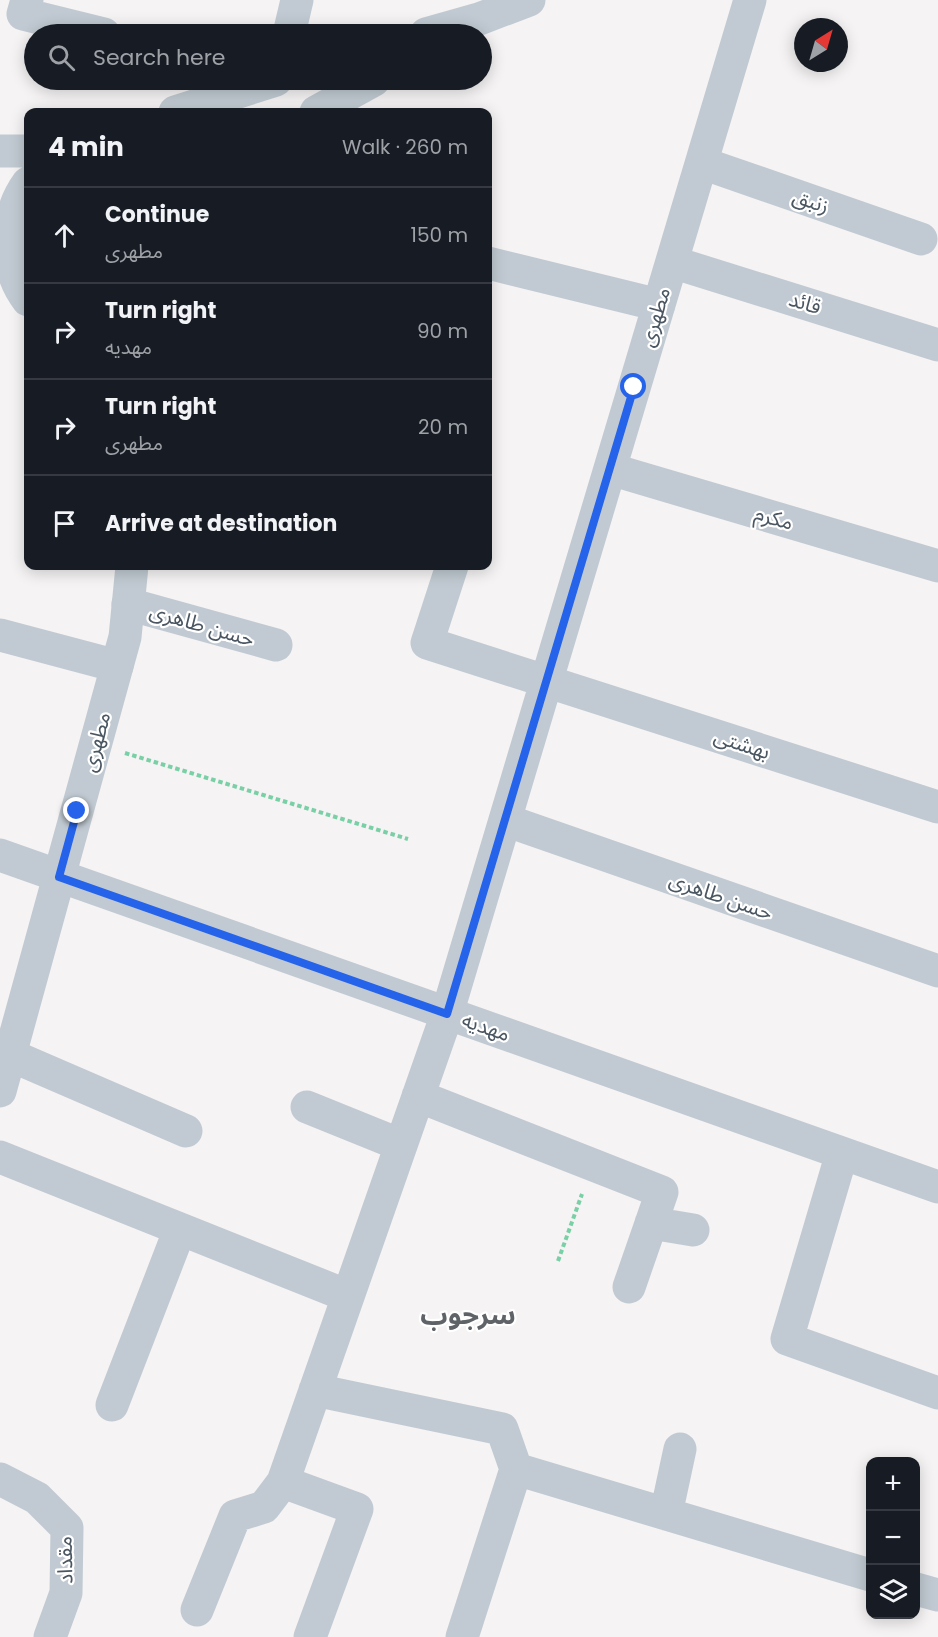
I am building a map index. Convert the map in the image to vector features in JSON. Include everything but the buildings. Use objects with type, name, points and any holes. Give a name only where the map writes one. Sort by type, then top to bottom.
[{"type":"street","points":[[291,24],[297,0]]},
{"type":"street","points":[[472,24],[529,0]]},
{"type":"street","name":"مطهری","points":[[196,1610],[235,1516],[264,1507],[283,1482],[447,1014],[750,0]]},
{"type":"street","points":[[17,5],[74,24]]},
{"type":"street","points":[[184,108],[222,90]]},
{"type":"street","points":[[323,108],[356,90]]},
{"type":"street","points":[[0,151],[24,151]]},
{"type":"street","name":"زنبق","points":[[702,163],[921,240]]},
{"type":"street","points":[[14,275],[10,224],[24,189]]},
{"type":"street","name":"قائد","points":[[672,262],[938,345]]},
{"type":"street","points":[[492,264],[659,305]]},
{"type":"street","name":"مکرم","points":[[610,469],[938,566]]},
{"type":"street","name":"مطهری","points":[[0,1090],[125,637],[132,570]]},
{"type":"street","name":"بهشتی","points":[[451,570],[427,643],[938,807]]},
{"type":"street","name":"حسن طاهری","points":[[128,604],[276,645]]},
{"type":"street","points":[[0,635],[117,666]]},
{"type":"street","name":"حسن طاهری","points":[[505,820],[938,971]]},
{"type":"street","name":"مهدیه","points":[[0,855],[938,1187]]},
{"type":"street","points":[[10,1055],[186,1131]]},
{"type":"street","points":[[418,1096],[662,1192],[629,1287]]},
{"type":"street","points":[[308,1107],[400,1145]]},
{"type":"street","points":[[842,1153],[787,1339],[938,1393]]},
{"type":"street","points":[[0,1157],[348,1296]]},
{"type":"street","points":[[651,1223],[693,1230]]},
{"type":"street","points":[[112,1405],[180,1229]]},
{"type":"street","points":[[315,1390],[502,1429],[516,1469],[462,1637]]},
{"type":"street","points":[[666,1514],[680,1449]]},
{"type":"street","points":[[516,1469],[866,1574]]},
{"type":"street","name":"مقداد","points":[[0,1479],[37,1498],[67,1528],[66,1593],[50,1637]]},
{"type":"street","points":[[283,1482],[357,1509],[310,1637]]},
{"type":"street","points":[[920,1590],[938,1595]]},
{"type":"path","points":[[96,744],[408,839]]},
{"type":"path","points":[[558,1261],[592,1166]]},
{"type":"district","name":"سرجوب","points":[[468,1315]]},
{"type":"route","points":[[77,811],[59,877],[447,1014],[634,387]]}]
